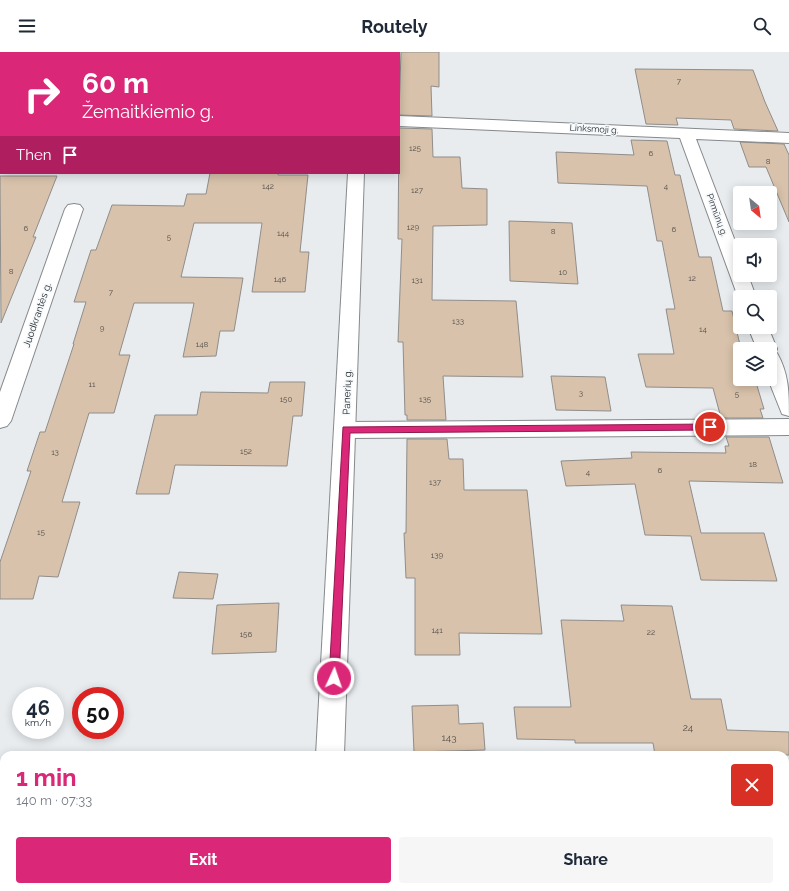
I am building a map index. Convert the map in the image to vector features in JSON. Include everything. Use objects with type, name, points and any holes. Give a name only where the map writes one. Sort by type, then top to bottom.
[{"type":"street","name":"Linksmoji g.","points":[[400,121],[789,138]]},
{"type":"street","name":"Pirmūnų g.","points":[[686,134],[744,290]]},
{"type":"street","name":"Panerių g.","points":[[330,751],[346,430],[356,174]]},
{"type":"street","name":"Juodkrantės g.","points":[[0,421],[74,209]]},
{"type":"street","points":[[777,377],[789,409]]},
{"type":"street","points":[[346,430],[789,427]]},
{"type":"building","points":[[401,52],[439,52],[439,87],[431,86],[432,116],[400,115]]},
{"type":"building","points":[[635,69],[753,70],[778,131],[734,129],[731,120],[676,118],[678,125],[646,124]]},
{"type":"building","points":[[400,128],[432,129],[433,157],[460,157],[462,188],[487,189],[487,225],[433,226],[432,300],[516,301],[523,377],[443,376],[446,420],[407,420],[407,415],[405,415],[403,342],[398,342],[402,239],[398,239]]},
{"type":"building","points":[[631,140],[667,141],[675,175],[680,175],[699,257],[711,257],[723,311],[732,311],[733,334],[737,334],[739,342],[733,342],[733,386],[757,386],[764,409],[760,409],[763,418],[721,418],[713,388],[646,387],[638,354],[674,354],[666,309],[675,309],[662,241],[657,241],[647,186],[558,183],[556,152],[634,155]]},
{"type":"building","points":[[740,142],[784,144],[789,155],[789,222],[777,193],[777,186],[774,186],[766,167],[749,167]]},
{"type":"building","points":[[210,174],[308,175],[300,252],[309,252],[305,292],[252,292],[262,223],[194,223],[181,277],[243,278],[234,331],[220,331],[216,356],[183,357],[194,303],[134,303],[119,355],[130,355],[114,413],[89,413],[62,502],[80,502],[58,577],[39,576],[33,599],[0,599],[0,562],[31,471],[27,471],[40,432],[45,432],[86,302],[74,302],[91,250],[96,250],[112,205],[184,206],[187,194],[206,194]]},
{"type":"building","points":[[0,176],[57,176],[33,237],[36,237],[1,323]]},
{"type":"building","points":[[509,221],[572,223],[578,284],[510,281]]},
{"type":"building","points":[[551,376],[605,377],[611,411],[556,410]]},
{"type":"building","points":[[270,382],[305,382],[302,416],[293,416],[287,466],[175,465],[169,494],[136,494],[155,415],[197,415],[201,392],[268,393]]},
{"type":"building","points":[[726,437],[769,437],[783,483],[689,481],[701,533],[764,533],[777,581],[701,580],[691,536],[645,535],[635,484],[566,486],[561,461],[632,458],[631,452],[726,453],[725,446],[729,446]]},
{"type":"building","points":[[407,439],[447,439],[449,459],[463,459],[464,490],[527,490],[542,634],[459,633],[460,655],[415,655],[415,578],[406,578],[404,533],[406,533]]},
{"type":"building","points":[[179,572],[218,574],[213,599],[173,598]]},
{"type":"building","points":[[279,603],[276,652],[212,654],[217,605]]},
{"type":"building","points":[[621,605],[672,606],[691,699],[721,699],[727,730],[789,732],[789,751],[654,751],[653,743],[575,743],[575,740],[517,739],[514,707],[571,707],[561,620],[624,621]]},
{"type":"building","points":[[458,705],[459,724],[483,723],[485,750],[414,751],[412,706]]},
{"type":"route","points":[[334,678],[346,430],[710,427]]}]
